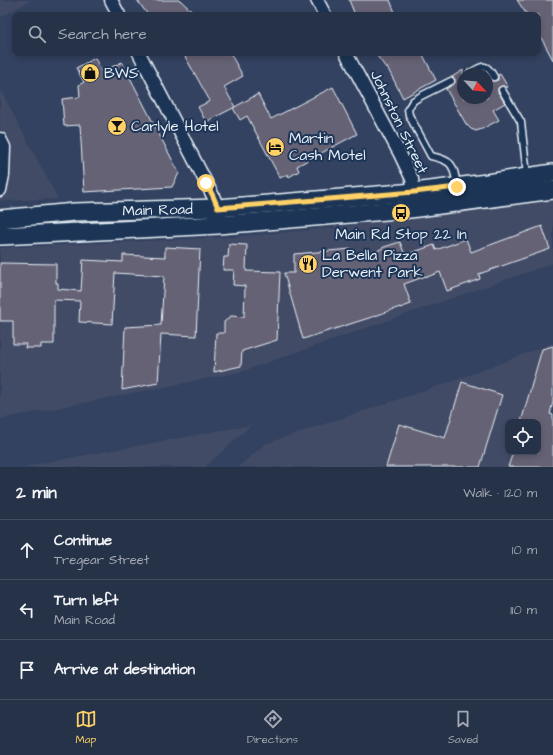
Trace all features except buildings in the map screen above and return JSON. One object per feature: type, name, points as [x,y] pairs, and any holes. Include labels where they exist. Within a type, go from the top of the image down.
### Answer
[{"type":"main road","name":"Main Road","points":[[0,236],[218,224],[415,200],[457,187],[553,173]]},
{"type":"main road","name":"Main Road","points":[[0,219],[75,212],[415,200],[553,190]]},
{"type":"street","points":[[110,0],[117,12]]},
{"type":"street","points":[[317,0],[323,12]]},
{"type":"street","points":[[140,56],[213,196],[218,208],[218,224]]},
{"type":"street","name":"Johnston Street","points":[[348,56],[412,179],[415,200]]},
{"type":"street","points":[[0,139],[4,147],[4,154],[3,175],[0,190]]},
{"type":"street","points":[[0,211],[0,236]]},
{"type":"lane","points":[[451,82],[413,101],[408,109],[409,115],[430,156],[447,161],[453,167],[457,187]]},
{"type":"lane","points":[[502,90],[521,122],[527,177]]},
{"type":"shaded area","points":[[0,0],[32,0],[0,17]]},
{"type":"shaded area","points":[[0,89],[58,199],[0,201]]},
{"type":"shaded area","points":[[553,198],[553,263],[240,372],[0,419],[0,248],[232,237],[332,228]]},
{"type":"shaded area","points":[[553,343],[553,467],[238,467],[265,444],[462,378]]},
{"type":"shaded area","points":[[251,425],[205,467],[21,467]]},
{"type":"place","name":"BWS","points":[[90,73]]},
{"type":"place","name":"Carlyle Hotel","points":[[117,126]]},
{"type":"place","name":"Martin Cash Motel","points":[[275,147]]},
{"type":"place","name":"Main Rd Stop 22 In","points":[[401,213]]},
{"type":"place","name":"La Bella Pizza Derwent Park","points":[[308,264]]},
{"type":"route","points":[[206,183],[218,208],[414,192],[457,187]]}]
